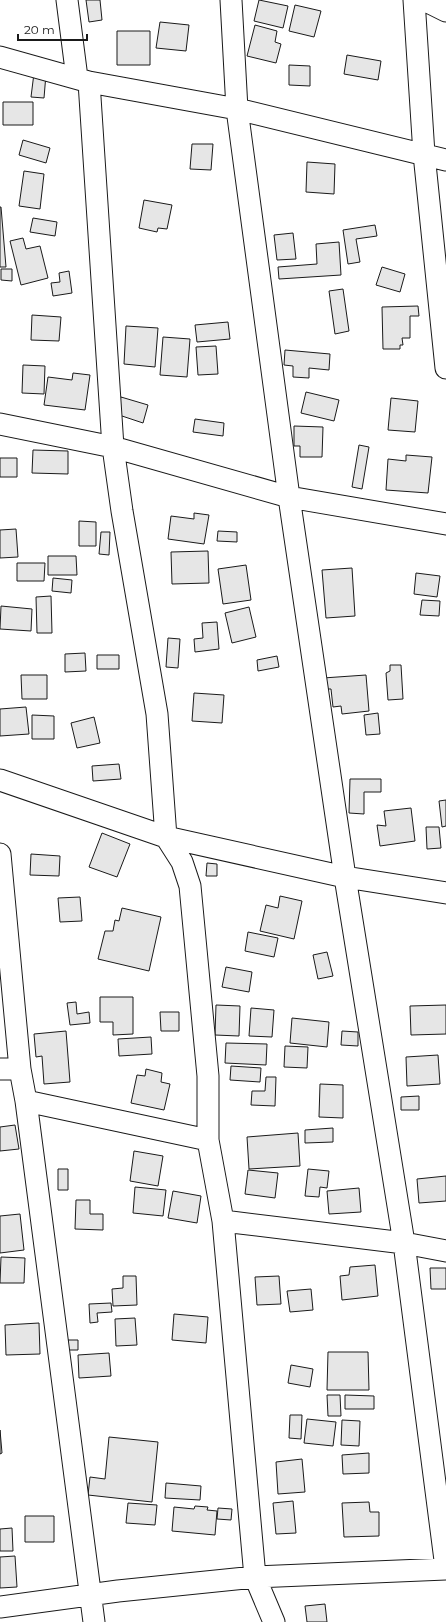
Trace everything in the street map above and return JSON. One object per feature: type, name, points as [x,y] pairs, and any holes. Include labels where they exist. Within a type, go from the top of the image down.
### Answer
[{"type":"street","points":[[67,0],[83,80],[113,447],[122,511],[157,714],[166,837],[182,862],[190,886],[208,1076],[208,1140],[223,1220],[255,1577],[274,1622]]},
{"type":"street","points":[[0,1606],[255,1577],[446,1568],[404,1243],[345,877],[289,497],[237,109],[230,0]]},
{"type":"street","points":[[414,0],[424,154],[446,368]]},
{"type":"street","points":[[424,0],[446,12]]},
{"type":"street","points":[[0,57],[83,80],[237,109],[446,160]]},
{"type":"street","points":[[0,424],[113,447],[289,497],[446,524]]},
{"type":"street","points":[[0,780],[166,837],[345,877],[446,893]]},
{"type":"street","points":[[0,854],[10,1069],[26,1101],[94,1622]]},
{"type":"street","points":[[26,1101],[208,1140]]},
{"type":"street","points":[[223,1220],[404,1243],[446,1251]]},
{"type":"building","points":[[86,0],[100,0],[102,20],[89,22]]},
{"type":"building","points":[[259,0],[288,6],[283,28],[254,21]]},
{"type":"building","points":[[295,5],[321,11],[314,37],[289,31]]},
{"type":"building","points":[[160,22],[189,25],[186,51],[156,48]]},
{"type":"building","points":[[255,25],[277,31],[275,42],[281,44],[276,63],[247,56]]},
{"type":"building","points":[[117,31],[150,31],[150,65],[117,65]]},
{"type":"building","points":[[347,55],[381,61],[378,80],[344,74]]},
{"type":"building","points":[[289,65],[310,66],[310,86],[289,85]]},
{"type":"building","points":[[34,73],[46,74],[44,98],[31,97]]},
{"type":"building","points":[[3,102],[33,102],[33,125],[3,125]]},
{"type":"building","points":[[23,140],[50,148],[46,163],[19,155]]},
{"type":"building","points":[[192,144],[213,144],[211,170],[190,169]]},
{"type":"building","points":[[307,162],[335,164],[334,194],[306,192]]},
{"type":"building","points":[[24,171],[44,174],[40,209],[19,206]]},
{"type":"building","points":[[144,200],[172,205],[167,229],[158,228],[157,232],[139,228]]},
{"type":"building","points":[[1,207],[6,267],[0,267]]},
{"type":"building","points":[[33,218],[57,222],[55,236],[30,232]]},
{"type":"building","points":[[375,225],[377,236],[356,239],[360,262],[348,264],[343,230]]},
{"type":"building","points":[[293,233],[296,259],[277,260],[274,235]]},
{"type":"building","points":[[23,238],[26,249],[40,246],[48,278],[21,285],[10,241]]},
{"type":"building","points":[[339,242],[341,275],[279,279],[278,267],[317,264],[316,244]]},
{"type":"building","points":[[382,267],[405,274],[400,292],[376,285]]},
{"type":"building","points":[[1,269],[12,269],[12,281],[1,280]]},
{"type":"building","points":[[69,271],[72,293],[53,296],[51,283],[60,282],[59,273]]},
{"type":"building","points":[[343,289],[349,331],[335,334],[329,291]]},
{"type":"building","points":[[418,306],[419,316],[410,316],[410,338],[402,338],[403,345],[400,345],[400,349],[383,349],[382,307]]},
{"type":"building","points":[[32,315],[61,317],[59,341],[31,340]]},
{"type":"building","points":[[228,322],[230,339],[197,342],[195,325]]},
{"type":"building","points":[[126,326],[158,328],[155,367],[124,364]]},
{"type":"building","points":[[163,337],[190,339],[187,377],[160,375]]},
{"type":"building","points":[[216,346],[218,374],[198,375],[196,347]]},
{"type":"building","points":[[285,350],[330,354],[329,370],[309,368],[309,378],[293,377],[293,366],[284,365]]},
{"type":"building","points":[[23,365],[45,366],[44,394],[22,393]]},
{"type":"building","points":[[73,373],[90,375],[85,410],[44,405],[48,377],[72,380]]},
{"type":"building","points":[[306,392],[339,400],[334,421],[301,413]]},
{"type":"building","points":[[121,397],[148,405],[143,423],[116,414]]},
{"type":"building","points":[[391,398],[418,401],[415,432],[388,430]]},
{"type":"building","points":[[195,419],[224,423],[223,436],[193,432]]},
{"type":"building","points":[[294,426],[323,427],[322,457],[300,457],[300,446],[294,446]]},
{"type":"building","points":[[359,445],[369,447],[362,489],[352,487]]},
{"type":"building","points":[[33,450],[68,451],[68,474],[32,473]]},
{"type":"building","points":[[406,455],[432,457],[428,493],[386,490],[388,459],[406,461]]},
{"type":"building","points":[[0,458],[17,458],[17,477],[0,477]]},
{"type":"building","points":[[194,513],[209,515],[204,544],[168,539],[171,516],[194,519]]},
{"type":"building","points":[[79,521],[96,522],[96,546],[79,546]]},
{"type":"building","points":[[16,529],[18,557],[0,558],[0,530]]},
{"type":"building","points":[[218,531],[237,532],[237,542],[217,541]]},
{"type":"building","points":[[101,532],[110,532],[109,555],[99,554]]},
{"type":"building","points":[[208,551],[209,583],[172,584],[171,552]]},
{"type":"building","points":[[48,556],[76,556],[77,575],[48,575]]},
{"type":"building","points":[[17,563],[45,563],[44,581],[17,581]]},
{"type":"building","points":[[246,565],[251,600],[223,604],[218,569]]},
{"type":"building","points":[[352,568],[355,616],[326,618],[322,570]]},
{"type":"building","points":[[416,573],[440,576],[437,597],[414,594]]},
{"type":"building","points":[[53,578],[72,580],[71,593],[52,591]]},
{"type":"building","points":[[51,596],[52,633],[37,633],[36,597]]},
{"type":"building","points":[[422,600],[440,601],[439,616],[420,615]]},
{"type":"building","points":[[1,606],[32,609],[31,631],[0,629]]},
{"type":"building","points":[[249,607],[256,637],[232,643],[225,613]]},
{"type":"building","points":[[217,622],[219,649],[195,652],[194,639],[203,638],[202,623]]},
{"type":"building","points":[[168,638],[180,639],[178,668],[166,667]]},
{"type":"building","points":[[85,653],[86,671],[65,672],[65,654]]},
{"type":"building","points":[[97,655],[119,655],[119,669],[97,669]]},
{"type":"building","points":[[277,656],[279,667],[258,671],[257,660]]},
{"type":"building","points":[[390,665],[401,665],[403,699],[388,700],[386,673],[390,671]]},
{"type":"building","points":[[21,675],[47,675],[47,699],[22,699]]},
{"type":"building","points":[[366,675],[369,711],[342,714],[341,706],[333,707],[331,689],[324,689],[323,678]]},
{"type":"building","points":[[194,693],[224,695],[222,723],[192,721]]},
{"type":"building","points":[[26,707],[29,734],[0,736],[0,709]]},
{"type":"building","points":[[378,713],[380,734],[366,735],[364,715]]},
{"type":"building","points":[[32,715],[54,716],[54,739],[32,739]]},
{"type":"building","points":[[94,717],[100,743],[77,748],[71,723]]},
{"type":"building","points":[[119,764],[121,779],[93,781],[92,766]]},
{"type":"building","points":[[350,779],[381,779],[381,792],[364,792],[364,814],[349,813]]},
{"type":"building","points":[[446,800],[446,826],[442,827],[439,801]]},
{"type":"building","points":[[411,808],[415,841],[380,846],[377,825],[386,826],[384,811]]},
{"type":"building","points":[[426,827],[439,827],[441,848],[427,849]]},
{"type":"building","points":[[102,833],[130,844],[117,877],[89,867]]},
{"type":"building","points":[[31,854],[60,856],[59,876],[30,875]]},
{"type":"building","points":[[207,863],[217,864],[217,876],[206,876]]},
{"type":"building","points":[[280,896],[302,901],[294,939],[260,931],[266,905],[278,908]]},
{"type":"building","points":[[80,897],[82,921],[60,922],[58,898]]},
{"type":"building","points":[[122,908],[161,917],[149,971],[98,959],[105,931],[113,931],[115,920],[119,921]]},
{"type":"building","points":[[248,932],[278,938],[274,957],[245,951]]},
{"type":"building","points":[[327,952],[333,976],[318,979],[313,955]]},
{"type":"building","points":[[226,967],[252,972],[249,992],[222,987]]},
{"type":"building","points":[[100,997],[133,997],[133,1034],[113,1035],[113,1022],[100,1022]]},
{"type":"building","points":[[76,1002],[77,1014],[89,1012],[90,1023],[70,1025],[67,1003]]},
{"type":"building","points":[[216,1005],[240,1006],[239,1036],[215,1035]]},
{"type":"building","points":[[446,1005],[446,1034],[411,1035],[410,1006]]},
{"type":"building","points":[[251,1008],[274,1010],[272,1037],[249,1036]]},
{"type":"building","points":[[160,1012],[179,1012],[179,1031],[161,1031]]},
{"type":"building","points":[[292,1018],[329,1022],[327,1047],[290,1043]]},
{"type":"building","points":[[66,1031],[70,1082],[44,1084],[42,1056],[36,1057],[34,1034]]},
{"type":"building","points":[[342,1031],[358,1032],[358,1046],[341,1045]]},
{"type":"building","points":[[151,1037],[152,1054],[119,1056],[118,1039]]},
{"type":"building","points":[[226,1043],[267,1044],[266,1065],[225,1063]]},
{"type":"building","points":[[285,1046],[308,1047],[307,1068],[284,1067]]},
{"type":"building","points":[[438,1055],[440,1084],[407,1086],[406,1057]]},
{"type":"building","points":[[231,1066],[261,1068],[260,1082],[230,1080]]},
{"type":"building","points":[[146,1069],[162,1073],[161,1082],[170,1084],[164,1110],[131,1103],[137,1075],[145,1076]]},
{"type":"building","points":[[266,1077],[276,1077],[275,1106],[251,1105],[252,1091],[265,1091]]},
{"type":"building","points":[[320,1084],[343,1085],[343,1118],[319,1117]]},
{"type":"building","points":[[419,1096],[419,1110],[401,1110],[401,1097]]},
{"type":"building","points":[[15,1125],[19,1149],[0,1151],[0,1127]]},
{"type":"building","points":[[333,1128],[333,1142],[305,1143],[305,1130]]},
{"type":"building","points":[[298,1133],[300,1166],[249,1169],[247,1137]]},
{"type":"building","points":[[134,1151],[163,1156],[158,1186],[130,1181]]},
{"type":"building","points":[[58,1169],[68,1169],[68,1190],[58,1190]]},
{"type":"building","points":[[308,1169],[329,1171],[327,1188],[320,1187],[319,1197],[305,1196]]},
{"type":"building","points":[[248,1170],[278,1173],[275,1198],[245,1194]]},
{"type":"building","points":[[446,1176],[446,1201],[419,1203],[417,1179]]},
{"type":"building","points":[[135,1187],[166,1190],[163,1216],[133,1213]]},
{"type":"building","points":[[359,1188],[361,1212],[329,1214],[327,1191]]},
{"type":"building","points":[[173,1191],[201,1196],[197,1223],[168,1218]]},
{"type":"building","points":[[76,1200],[90,1200],[90,1214],[103,1214],[103,1230],[75,1229]]},
{"type":"building","points":[[20,1214],[24,1250],[0,1253],[0,1216]]},
{"type":"building","points":[[1,1257],[25,1258],[24,1283],[0,1283]]},
{"type":"building","points":[[375,1265],[378,1296],[342,1300],[340,1276],[349,1275],[350,1267]]},
{"type":"building","points":[[430,1268],[446,1268],[446,1289],[431,1289]]},
{"type":"building","points":[[123,1276],[136,1276],[137,1305],[113,1306],[112,1289],[123,1288]]},
{"type":"building","points":[[279,1276],[281,1304],[257,1305],[255,1277]]},
{"type":"building","points":[[311,1289],[313,1310],[290,1312],[287,1291]]},
{"type":"building","points":[[111,1303],[112,1312],[97,1313],[98,1322],[90,1323],[89,1304]]},
{"type":"building","points":[[174,1314],[208,1317],[206,1343],[172,1340]]},
{"type":"building","points":[[135,1318],[137,1345],[116,1346],[115,1319]]},
{"type":"building","points":[[39,1323],[40,1354],[6,1355],[5,1325]]},
{"type":"building","points":[[68,1340],[78,1340],[78,1350],[68,1350]]},
{"type":"building","points":[[328,1352],[368,1352],[369,1390],[327,1390]]},
{"type":"building","points":[[109,1353],[111,1376],[79,1378],[78,1355]]},
{"type":"building","points":[[291,1365],[313,1369],[310,1387],[288,1383]]},
{"type":"building","points":[[327,1395],[340,1395],[341,1416],[328,1416]]},
{"type":"building","points":[[345,1395],[374,1396],[374,1409],[345,1409]]},
{"type":"building","points":[[290,1415],[302,1415],[301,1439],[289,1438]]},
{"type":"building","points":[[307,1419],[336,1422],[333,1446],[304,1443]]},
{"type":"building","points":[[342,1420],[360,1421],[359,1446],[341,1445]]},
{"type":"building","points":[[0,1430],[2,1453],[0,1454]]},
{"type":"building","points":[[109,1437],[158,1442],[152,1502],[88,1495],[90,1477],[105,1479]]},
{"type":"building","points":[[369,1453],[369,1473],[343,1474],[342,1455]]},
{"type":"building","points":[[302,1459],[305,1492],[278,1494],[276,1462]]},
{"type":"building","points":[[166,1483],[201,1486],[200,1500],[165,1498]]},
{"type":"building","points":[[293,1501],[296,1533],[276,1534],[273,1503]]},
{"type":"building","points":[[369,1502],[370,1512],[379,1512],[379,1536],[344,1537],[342,1503]]},
{"type":"building","points":[[128,1503],[157,1505],[155,1525],[126,1523]]},
{"type":"building","points":[[195,1506],[208,1507],[207,1510],[217,1511],[215,1535],[172,1531],[174,1507],[194,1509]]},
{"type":"building","points":[[218,1508],[232,1509],[231,1520],[217,1519]]},
{"type":"building","points":[[25,1516],[54,1516],[54,1542],[25,1542]]},
{"type":"building","points":[[12,1528],[13,1551],[0,1551],[0,1529]]},
{"type":"building","points":[[15,1556],[17,1587],[0,1588],[0,1557]]},
{"type":"building","points":[[325,1604],[327,1622],[307,1622],[305,1606]]}]
